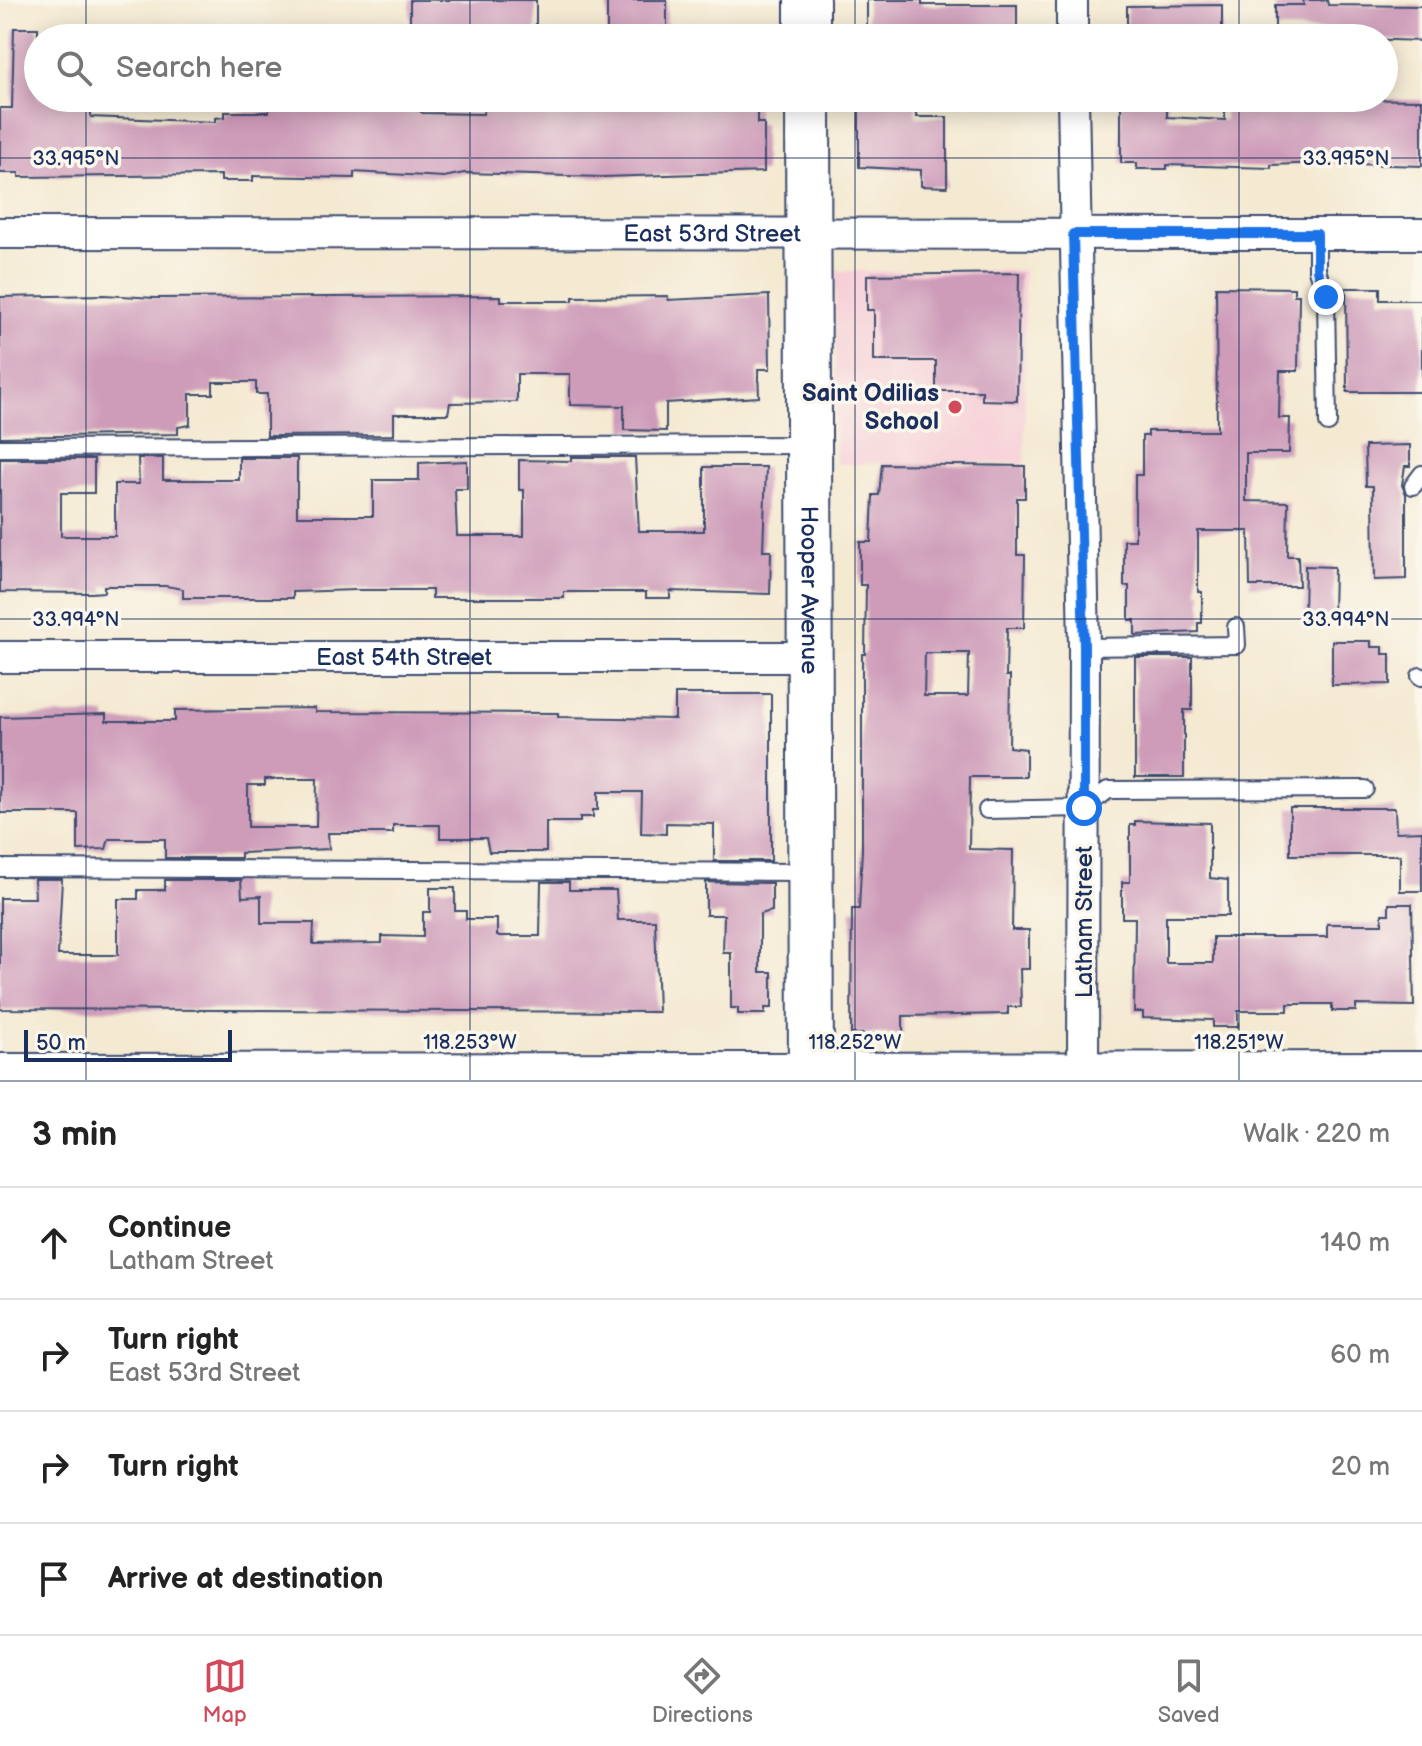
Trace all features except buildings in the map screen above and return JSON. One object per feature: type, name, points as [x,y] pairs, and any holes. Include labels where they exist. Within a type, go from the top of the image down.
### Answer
[{"type":"street","points":[[807,0],[807,24]]},
{"type":"street","points":[[1072,0],[1072,24]]},
{"type":"street","name":"Hooper Avenue","points":[[808,112],[811,1080]]},
{"type":"street","name":"Latham Street","points":[[1073,112],[1073,234],[1084,647],[1083,1074]]},
{"type":"street","name":"East 53rd Street","points":[[0,233],[1422,234]]},
{"type":"street","name":"East 54th Street","points":[[0,657],[808,657]]},
{"type":"street","points":[[0,1076],[811,1080],[1083,1074],[1422,1074]]},
{"type":"lane","points":[[1317,234],[1317,270],[1326,297],[1328,423]]},
{"type":"lane","points":[[0,448],[809,445]]},
{"type":"lane","points":[[1084,647],[1237,645],[1236,627]]},
{"type":"lane","points":[[987,810],[1084,808],[1108,790],[1365,789]]},
{"type":"lane","points":[[0,868],[809,872]]},
{"type":"shaded area","points":[[1024,270],[1025,463],[836,464],[835,271]]},
{"type":"place","name":"Saint Odilias School","points":[[955,407]]},
{"type":"route","points":[[1084,808],[1084,647],[1073,234],[1317,234],[1317,270],[1326,297]]}]
